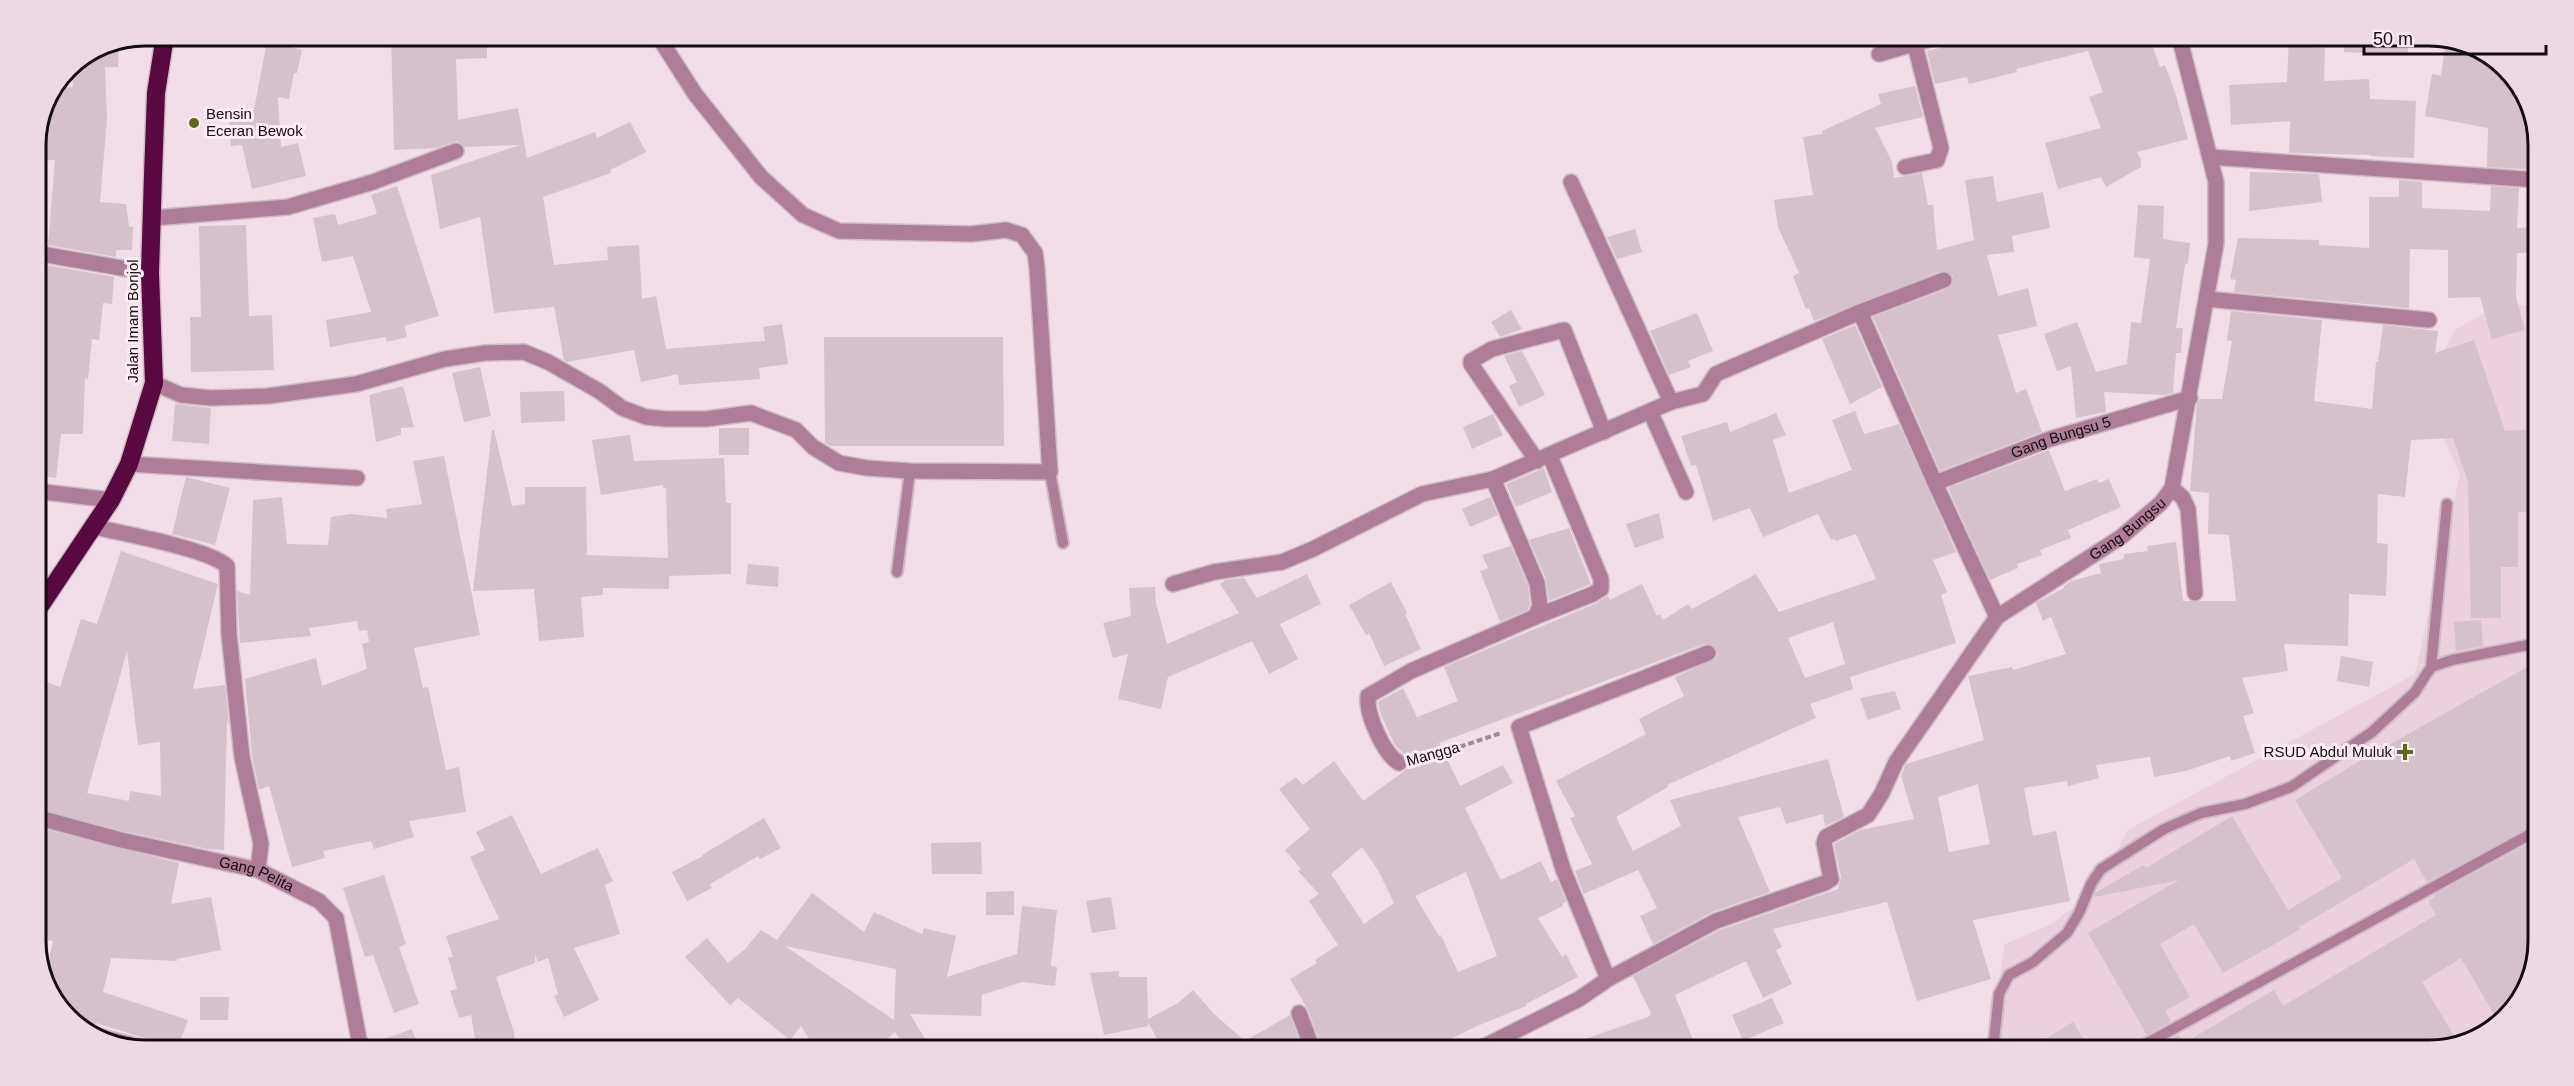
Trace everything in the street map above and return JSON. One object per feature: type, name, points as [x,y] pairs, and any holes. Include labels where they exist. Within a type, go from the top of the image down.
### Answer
[{"type":"highway","name":"Jalan Imam Bonjol","points":[[47,596],[111,500],[129,464],[154,383],[150,273],[156,93],[163,46]]},
{"type":"street","points":[[154,383],[181,395],[211,398],[268,396],[356,384],[445,359],[485,353],[524,352],[548,362],[599,391],[622,408],[646,417],[706,418],[751,412],[796,430],[813,447],[839,463],[867,468],[910,471],[1050,472],[1037,268],[1035,253],[1022,235],[1006,230],[971,234],[839,231],[803,215],[761,177],[695,94],[664,46]]},
{"type":"street","points":[[1879,54],[1911,46]]},
{"type":"street","points":[[1905,168],[1937,160],[1941,148],[1915,46]]},
{"type":"street","name":"Gang Bungsu","points":[[1608,979],[1716,921],[1825,884],[1832,879],[1824,843],[1826,837],[1868,815],[1882,794],[1896,762],[1997,617],[2121,537],[2161,503],[2172,488],[2216,244],[2217,182],[2181,46]]},
{"type":"street","points":[[153,218],[288,207],[373,182],[456,151]]},
{"type":"street","points":[[2210,157],[2527,179]]},
{"type":"street","points":[[1571,182],[1671,402]]},
{"type":"street","points":[[47,255],[150,273]]},
{"type":"street","points":[[1173,584],[1214,572],[1282,562],[1313,549],[1422,494],[1493,479],[1671,402],[1703,394],[1716,374],[1860,312],[1944,280]]},
{"type":"street","points":[[2207,299],[2429,320]]},
{"type":"street","points":[[1860,312],[1997,617]]},
{"type":"street","points":[[1535,617],[1593,594],[1601,589],[1601,579],[1543,459],[1471,361],[1491,349],[1564,330],[1604,432]]},
{"type":"street","name":"Gang Bungsu 5","points":[[1935,483],[2050,439],[2190,398]]},
{"type":"street","points":[[1650,411],[1686,492]]},
{"type":"street","points":[[129,464],[357,478]]},
{"type":"street","points":[[1493,479],[1537,583],[1540,606],[1535,617]]},
{"type":"street","points":[[2172,488],[2183,498],[2188,509],[2195,593]]},
{"type":"street","points":[[47,492],[111,500]]},
{"type":"street","points":[[94,527],[191,551],[221,561],[226,566],[229,634],[242,757],[261,844],[258,870]]},
{"type":"street","name":"Mangga","points":[[1399,763],[1392,759],[1374,725],[1367,706],[1368,696],[1411,671],[1535,617]]},
{"type":"street","points":[[1497,1040],[1579,999],[1608,979],[1563,869],[1519,727],[1708,654]]},
{"type":"street","name":"Gang Pelita","points":[[47,820],[122,840],[258,870],[319,901],[336,918],[359,1040]]},
{"type":"street","points":[[1299,1013],[1308,1040]]},
{"type":"lane","points":[[897,572],[910,471]]},
{"type":"lane","points":[[1050,472],[1063,543]]},
{"type":"lane","points":[[1994,1040],[1999,994],[2009,975],[2032,962],[2067,933],[2091,885],[2102,869],[2173,825],[2201,813],[2245,804],[2291,787],[2372,732],[2415,692],[2431,667],[2447,504]]},
{"type":"lane","points":[[2431,667],[2452,660],[2528,645]]},
{"type":"lane","points":[[2153,1040],[2528,836]]},
{"type":"path","name":"Mangga","points":[[1399,763],[1412,762],[1519,727]]},
{"type":"shaded area","name":"RSUD Abdul Muluk","points":[[2501,303],[2527,306],[2528,940],[2526,960],[2511,995],[2494,1015],[2483,1023],[2460,1034],[2441,1039],[1990,1040],[2005,944],[2051,924],[2095,892],[2128,830],[2415,674],[2460,474],[2444,439],[2436,367],[2455,330]]},
{"type":"building","points":[[266,46],[286,46],[302,50],[297,73],[294,73],[289,99],[278,97],[281,147],[298,143],[306,176],[252,189],[242,145],[231,146],[229,112],[254,110]]},
{"type":"building","points":[[391,46],[487,46],[487,58],[456,59],[458,120],[518,108],[527,158],[595,132],[597,138],[630,122],[646,152],[610,170],[611,173],[543,197],[554,265],[608,260],[607,247],[639,245],[642,299],[656,296],[666,349],[765,341],[763,327],[782,324],[788,364],[759,368],[760,379],[679,385],[678,374],[641,382],[634,350],[567,362],[564,360],[554,307],[494,313],[480,217],[440,229],[431,175],[520,145],[465,147],[457,141],[436,148],[394,150]]},
{"type":"building","points":[[1948,46],[2153,46],[2160,67],[2165,65],[2188,139],[2137,152],[2141,159],[2141,167],[2106,187],[2101,177],[2058,189],[2045,143],[2101,128],[2089,97],[2103,92],[2088,51],[2016,69],[2017,72],[1969,84],[1967,77],[1935,84],[1927,51]]},
{"type":"building","points":[[2289,46],[2325,48],[2324,81],[2369,79],[2370,99],[2416,101],[2414,158],[2289,153],[2290,121],[2231,125],[2229,85],[2287,82]]},
{"type":"building","points":[[2344,46],[2408,46],[2408,55],[2344,52]]},
{"type":"building","points":[[2445,48],[2478,60],[2503,80],[2517,102],[2526,126],[2527,169],[2487,167],[2488,128],[2425,116],[2432,74],[2441,76]]},
{"type":"building","points":[[119,50],[118,67],[105,67],[107,119],[100,202],[126,204],[129,227],[133,227],[132,250],[116,250],[116,257],[48,245],[55,160],[47,160],[50,120],[63,91],[66,87],[73,87],[73,80],[91,63]]},
{"type":"building","points":[[1915,86],[1923,117],[1875,128],[1892,162],[1894,178],[1922,173],[1928,205],[1933,205],[1937,250],[1974,240],[1965,180],[1993,176],[1997,202],[2043,192],[2050,228],[2012,236],[2014,252],[1987,255],[1998,296],[2028,288],[2037,326],[1998,335],[2016,393],[2026,389],[2042,432],[1940,471],[1873,317],[1947,289],[1953,282],[1953,276],[1946,271],[1941,271],[1814,321],[1809,308],[1806,309],[1793,276],[1799,273],[1778,227],[1774,200],[1813,195],[1803,137],[1823,134],[1822,131],[1881,104],[1878,94]]},
{"type":"building","points":[[2250,172],[2319,174],[2322,202],[2249,211]]},
{"type":"building","points":[[2399,180],[2422,182],[2422,208],[2490,211],[2491,186],[2519,188],[2517,228],[2527,227],[2527,252],[2517,253],[2516,297],[2525,330],[2492,339],[2480,297],[2448,298],[2448,250],[2410,249],[2409,308],[2234,292],[2236,280],[2230,279],[2238,238],[2319,240],[2319,245],[2369,248],[2369,197],[2399,197]]},
{"type":"building","points":[[397,186],[439,316],[404,326],[407,337],[387,342],[385,337],[330,347],[326,320],[371,312],[353,256],[322,262],[313,218],[335,214],[338,225],[377,214],[371,195]]},
{"type":"building","points":[[2138,205],[2164,206],[2163,239],[2190,243],[2176,328],[2183,328],[2181,353],[2176,353],[2173,393],[2164,395],[2104,392],[2106,412],[2076,418],[2071,366],[2057,371],[2044,334],[2077,322],[2096,372],[2127,364],[2131,322],[2141,323],[2150,259],[2134,257]]},
{"type":"building","points":[[246,225],[249,316],[272,315],[274,370],[191,372],[190,317],[201,317],[199,226]]},
{"type":"building","points":[[1635,229],[1642,252],[1617,259],[1607,237]]},
{"type":"building","points":[[47,265],[114,277],[112,304],[103,303],[99,340],[92,339],[88,379],[85,378],[83,434],[61,434],[56,478],[47,477]]},
{"type":"building","points":[[1511,310],[1522,329],[1500,337],[1491,322]]},
{"type":"building","points":[[2231,311],[2322,320],[2314,401],[2372,409],[2376,362],[2378,362],[2383,325],[2438,331],[2435,353],[2474,340],[2505,431],[2527,430],[2527,512],[2518,512],[2518,567],[2501,567],[2501,618],[2471,618],[2468,482],[2453,438],[2411,440],[2405,497],[2378,494],[2377,543],[2388,544],[2386,596],[2349,594],[2348,646],[2284,644],[2288,671],[2242,678],[2254,713],[2243,716],[2255,753],[2231,761],[2230,756],[2186,771],[2154,777],[2150,757],[2096,765],[2099,778],[2068,786],[2067,781],[2024,788],[2033,836],[2056,831],[2070,901],[1973,920],[1991,979],[1917,1001],[1887,902],[1773,929],[1782,947],[1776,950],[1792,984],[1763,998],[1746,961],[1675,995],[1693,1040],[1582,1040],[1648,1017],[1651,1013],[1633,976],[1720,930],[1838,889],[1841,877],[1834,844],[1860,830],[1914,819],[1901,776],[1906,764],[1984,740],[1968,676],[2012,667],[2013,670],[2066,654],[2051,617],[2043,621],[2036,603],[2064,588],[2071,581],[2101,573],[2099,564],[2124,559],[2124,554],[2148,551],[2147,546],[2176,542],[2183,601],[2236,601],[2229,535],[2208,534],[2209,493],[2190,491],[2197,404],[2200,399],[2222,399],[2232,341],[2227,340]],"holes":[[[1978,784],[1990,844],[1949,852],[1938,797]]]},
{"type":"building","points":[[1697,313],[1713,351],[1688,361],[1691,367],[1669,375],[1650,331]]},
{"type":"building","points":[[1855,325],[1882,387],[1850,404],[1822,339]]},
{"type":"building","points":[[824,337],[1003,337],[1004,446],[830,446],[825,443]]},
{"type":"building","points":[[1522,351],[1545,395],[1519,407],[1509,386],[1517,382],[1504,356]]},
{"type":"building","points":[[480,367],[491,416],[464,422],[452,373]]},
{"type":"building","points":[[403,386],[414,427],[401,428],[401,435],[376,442],[369,395]]},
{"type":"building","points":[[564,391],[565,421],[521,423],[520,392]]},
{"type":"building","points":[[175,404],[211,408],[209,444],[172,441]]},
{"type":"building","points":[[1855,411],[1864,434],[1899,424],[1956,552],[1933,560],[1947,592],[1941,595],[1956,643],[1850,677],[1853,689],[1810,704],[1816,718],[1667,785],[1668,787],[1616,817],[1633,851],[1681,826],[1670,800],[1828,759],[1844,817],[1825,826],[1823,814],[1786,824],[1780,807],[1738,817],[1770,892],[1712,912],[1653,944],[1640,916],[1657,908],[1638,870],[1584,894],[1575,871],[1592,864],[1570,818],[1575,816],[1556,781],[1646,734],[1639,719],[1684,696],[1675,677],[1715,659],[1718,654],[1714,646],[1704,644],[1439,743],[1460,786],[1503,765],[1513,783],[1465,808],[1501,880],[1541,861],[1551,882],[1557,879],[1566,902],[1562,904],[1563,906],[1538,918],[1562,957],[1566,954],[1578,977],[1526,1006],[1448,1040],[1319,1040],[1308,1010],[1290,979],[1317,963],[1315,960],[1338,945],[1309,901],[1319,894],[1298,871],[1301,869],[1285,850],[1310,829],[1279,789],[1296,777],[1303,785],[1334,761],[1363,801],[1407,769],[1409,764],[1406,756],[1395,745],[1381,715],[1378,702],[1403,688],[1417,717],[1458,701],[1444,667],[1597,603],[1608,596],[1610,600],[1642,584],[1657,616],[1660,614],[1663,620],[1688,604],[1692,609],[1756,574],[1779,612],[1876,579],[1856,534],[1836,541],[1831,540],[1818,514],[1763,537],[1750,508],[1713,521],[1696,465],[1691,466],[1681,436],[1727,422],[1730,432],[1776,413],[1786,435],[1773,440],[1789,493],[1852,470],[1832,420]],"holes":[[[1833,622],[1845,664],[1805,678],[1788,638]],[[1362,847],[1378,870],[1394,903],[1364,924],[1331,874]],[[1466,872],[1497,956],[1458,972],[1441,935],[1439,936],[1415,896]]]},
{"type":"building","points":[[1493,414],[1503,435],[1472,449],[1463,427]]},
{"type":"building","points":[[719,428],[749,428],[749,455],[719,455]]},
{"type":"building","points":[[492,430],[494,430],[512,506],[525,504],[525,487],[586,487],[587,555],[668,558],[666,488],[663,488],[663,485],[601,495],[592,440],[630,435],[634,461],[724,458],[726,503],[731,503],[731,574],[669,576],[669,589],[603,588],[603,595],[581,597],[584,637],[539,641],[534,589],[473,591]]},
{"type":"building","points":[[2049,450],[2065,491],[2097,479],[2099,483],[2109,479],[2121,507],[2068,530],[2071,538],[2040,550],[2042,555],[2017,564],[2018,568],[1990,580],[1948,488]]},
{"type":"building","points":[[444,456],[480,635],[414,648],[423,688],[428,687],[446,770],[459,767],[466,812],[409,821],[414,837],[374,849],[371,841],[323,851],[325,858],[292,867],[269,786],[259,790],[252,755],[245,679],[316,658],[322,686],[367,669],[362,644],[369,642],[367,630],[359,631],[357,621],[309,628],[311,636],[240,643],[237,591],[250,595],[253,500],[282,497],[287,544],[328,545],[331,517],[351,514],[387,518],[386,509],[422,504],[413,461]]},
{"type":"building","points":[[1544,468],[1552,492],[1516,507],[1506,484]]},
{"type":"building","points":[[186,477],[230,488],[215,545],[172,534]]},
{"type":"building","points":[[1490,497],[1498,515],[1470,527],[1462,509]]},
{"type":"building","points":[[1659,513],[1664,538],[1635,548],[1626,524]]},
{"type":"building","points":[[1569,528],[1591,584],[1549,601],[1546,579],[1529,540]]},
{"type":"building","points":[[1511,546],[1528,586],[1530,604],[1528,610],[1500,622],[1480,571],[1488,568],[1482,555]]},
{"type":"building","points":[[121,551],[218,584],[193,689],[225,685],[229,726],[227,720],[224,850],[208,849],[123,831],[47,811],[47,682],[60,687],[81,619],[97,624]],"holes":[[[127,651],[138,745],[160,742],[161,796],[130,791],[129,801],[87,793]]]},
{"type":"building","points":[[748,564],[779,567],[778,587],[746,584]]},
{"type":"building","points":[[1307,574],[1321,604],[1280,624],[1298,659],[1269,674],[1252,641],[1168,677],[1161,709],[1118,699],[1128,654],[1113,658],[1103,623],[1131,616],[1129,588],[1155,587],[1156,603],[1167,644],[1239,613],[1220,584],[1226,580],[1244,578],[1257,598]]},
{"type":"building","points":[[1391,582],[1407,613],[1405,614],[1421,649],[1384,666],[1369,633],[1366,635],[1349,605]]},
{"type":"building","points":[[2481,620],[2483,646],[2456,651],[2454,622]]},
{"type":"building","points":[[2341,656],[2373,662],[2369,687],[2337,681]]},
{"type":"building","points":[[2528,667],[2528,828],[2427,882],[2414,859],[2223,973],[2194,924],[2160,944],[2190,997],[2165,1011],[2171,1021],[2147,1035],[2088,933],[2179,880],[2095,897],[2095,893],[2144,865],[2146,868],[2232,816],[2288,910],[2342,878],[2295,800]]},
{"type":"building","points":[[1895,691],[1901,709],[1868,720],[1860,698]]},
{"type":"building","points":[[512,815],[541,874],[598,848],[613,881],[605,885],[620,934],[574,948],[599,1000],[564,1017],[554,996],[558,994],[548,958],[538,962],[535,955],[535,963],[496,977],[514,1032],[514,1040],[475,1040],[471,1015],[459,1018],[450,991],[457,989],[448,958],[453,957],[446,936],[499,919],[470,857],[485,850],[476,832]]},
{"type":"building","points":[[764,818],[781,848],[760,859],[758,856],[710,884],[712,888],[687,901],[672,872],[703,856]]},
{"type":"building","points":[[47,830],[179,863],[171,904],[211,897],[221,950],[177,959],[177,961],[111,958],[103,992],[188,1020],[181,1040],[151,1040],[96,1023],[94,1025],[76,1010],[63,995],[52,972],[49,962],[53,941],[47,940]]},
{"type":"building","points":[[981,842],[982,874],[932,874],[931,843]]},
{"type":"building","points":[[2528,844],[2526,960],[2511,995],[2494,1015],[2461,958],[2422,982],[2454,1036],[2428,1040],[2189,1040],[2274,990],[2283,1006],[2436,915],[2428,901],[2435,897],[2434,895]]},
{"type":"building","points":[[384,875],[406,944],[399,947],[419,1004],[394,1013],[373,955],[365,957],[343,888]]},
{"type":"building","points":[[1014,891],[1014,915],[986,915],[986,892]]},
{"type":"building","points":[[812,893],[864,932],[874,912],[922,934],[924,928],[956,936],[947,977],[1017,954],[1022,906],[1057,910],[1051,966],[1057,967],[1055,986],[1022,982],[982,995],[981,1016],[910,1014],[925,1039],[923,1040],[900,1040],[895,1032],[885,1040],[810,1040],[801,1026],[790,1040],[738,998],[730,1005],[685,957],[707,938],[728,963],[745,949],[761,930],[777,940]],"holes":[[[785,946],[896,969],[894,1020]]]},
{"type":"building","points":[[1111,897],[1116,929],[1092,933],[1086,901]]},
{"type":"building","points":[[1119,971],[1119,977],[1147,977],[1148,1019],[1178,1003],[1193,990],[1214,1014],[1244,1040],[1158,1040],[1148,1022],[1148,1026],[1104,1035],[1090,973]]},
{"type":"building","points":[[200,997],[229,997],[228,1020],[200,1020]]},
{"type":"building","points":[[1772,998],[1784,1023],[1743,1040],[1732,1015]]},
{"type":"building","points":[[1290,1015],[1299,1040],[1247,1040]]},
{"type":"building","points":[[2073,1022],[2084,1040],[2044,1040]]},
{"type":"building","points":[[412,1029],[416,1040],[381,1040]]},
{"type":"building","points":[[2179,1035],[2182,1040],[2169,1040]]},
{"type":"place","name":"Bensin Eceran Bewok","points":[[194,123]]},
{"type":"place","name":"RSUD Abdul Muluk","points":[[2405,752]]}]
